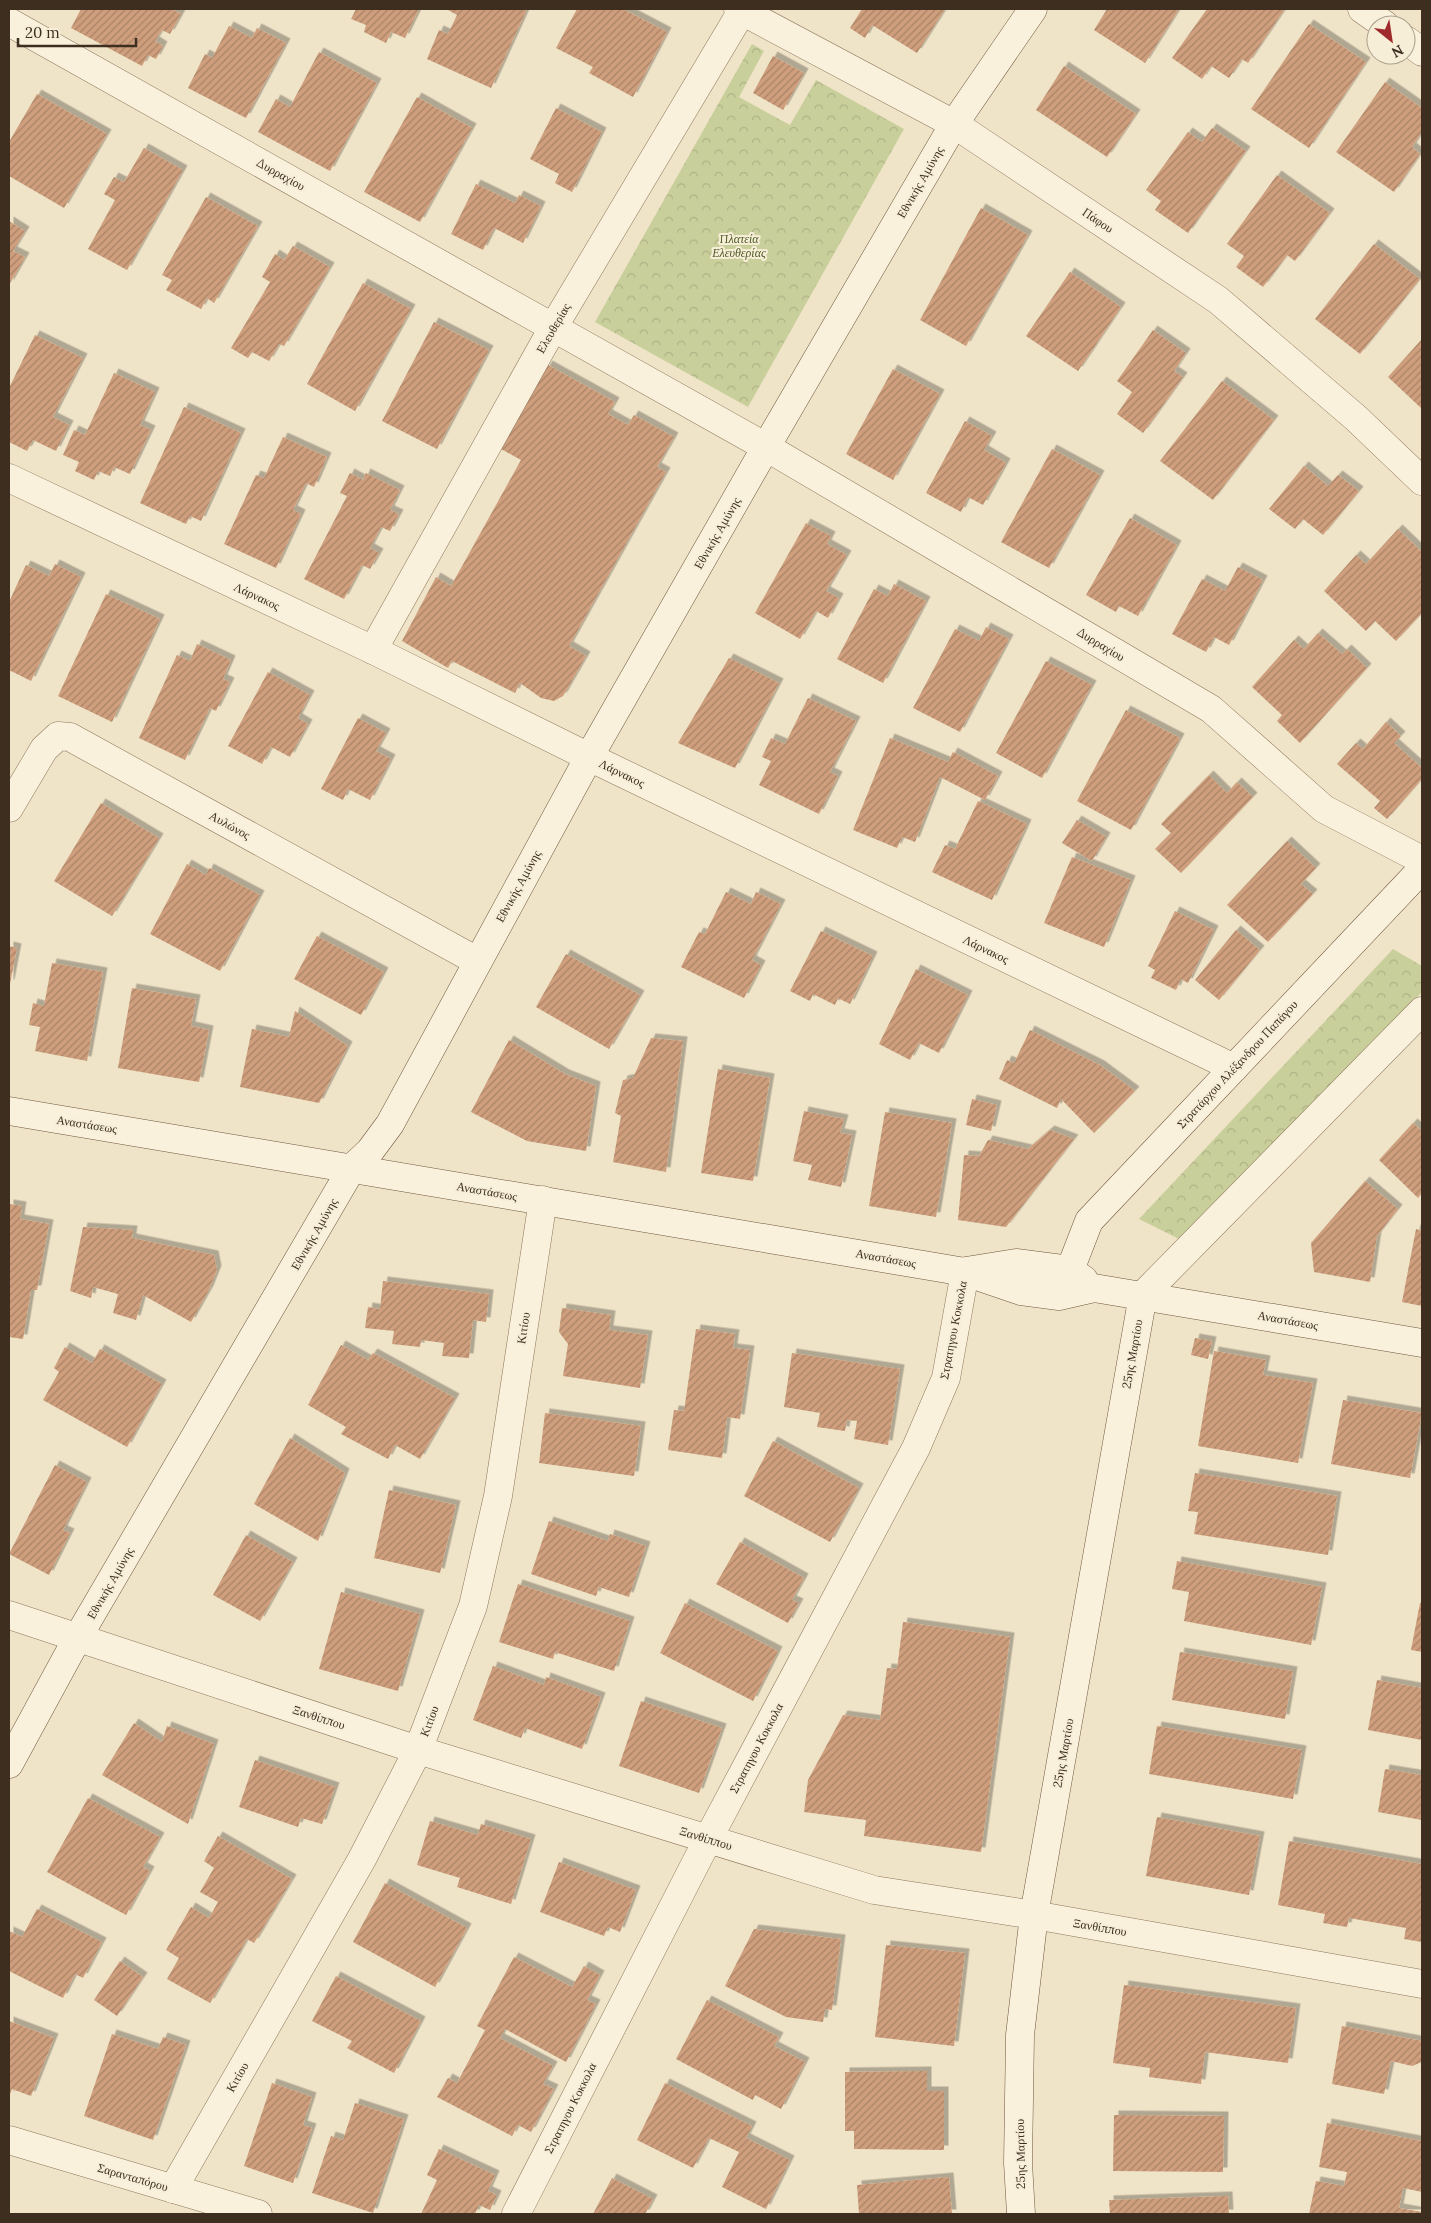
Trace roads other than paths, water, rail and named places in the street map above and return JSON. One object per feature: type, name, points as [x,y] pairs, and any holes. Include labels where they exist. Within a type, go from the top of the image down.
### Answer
[{"type":"street","name":"Εθνικής Αμύνης","points":[[9,1764],[78,1638],[352,1168],[370,1151],[390,1124],[589,757],[766,446],[954,124],[1033,9]]},
{"type":"street","name":"Πάφου","points":[[740,10],[954,124],[1218,300],[1356,418],[1422,482]]},
{"type":"street","name":"Ελευθερίας","points":[[373,650],[554,326],[740,10]]},
{"type":"street","name":"Δυρραχίου","points":[[9,22],[766,446],[1211,709],[1324,809],[1422,860]]},
{"type":"street","name":"Λάρνακος","points":[[9,478],[373,650],[589,757],[1234,1068]]},
{"type":"street","name":"Αυλώνος","points":[[9,808],[44,750],[58,736],[70,737],[477,961]]},
{"type":"street","name":"Στρατάρχου Αλέξανδρου Παπάγου","points":[[1070,1270],[1089,1221],[1422,869]]},
{"type":"street","points":[[1143,1295],[1422,1011]]},
{"type":"street","name":"Αναστάσεως","points":[[9,1111],[965,1272],[1021,1291],[1059,1296],[1094,1288],[1422,1343]]},
{"type":"street","name":"Κιτίου","points":[[173,2189],[362,1858],[418,1750],[474,1606],[498,1496],[543,1200]]},
{"type":"street","name":"Αναστάσεως","points":[[965,1272],[1016,1263],[1070,1270],[1094,1288]]},
{"type":"street","name":"Στρατηγου Κοκκολα","points":[[516,2214],[708,1839],[916,1448],[946,1378],[965,1272]]},
{"type":"street","name":"25ης Μαρτίου","points":[[1021,2214],[1018,2163],[1020,2035],[1034,1916],[1143,1295]]},
{"type":"street","name":"Ξανθίππου","points":[[9,1615],[418,1750],[874,1890],[1422,1984]]},
{"type":"street","name":"Σαρανταπόρου","points":[[9,2140],[258,2214]]},
{"type":"park label","name":"Πλατεία Ελευθερίας","points":[[739,245]]}]
